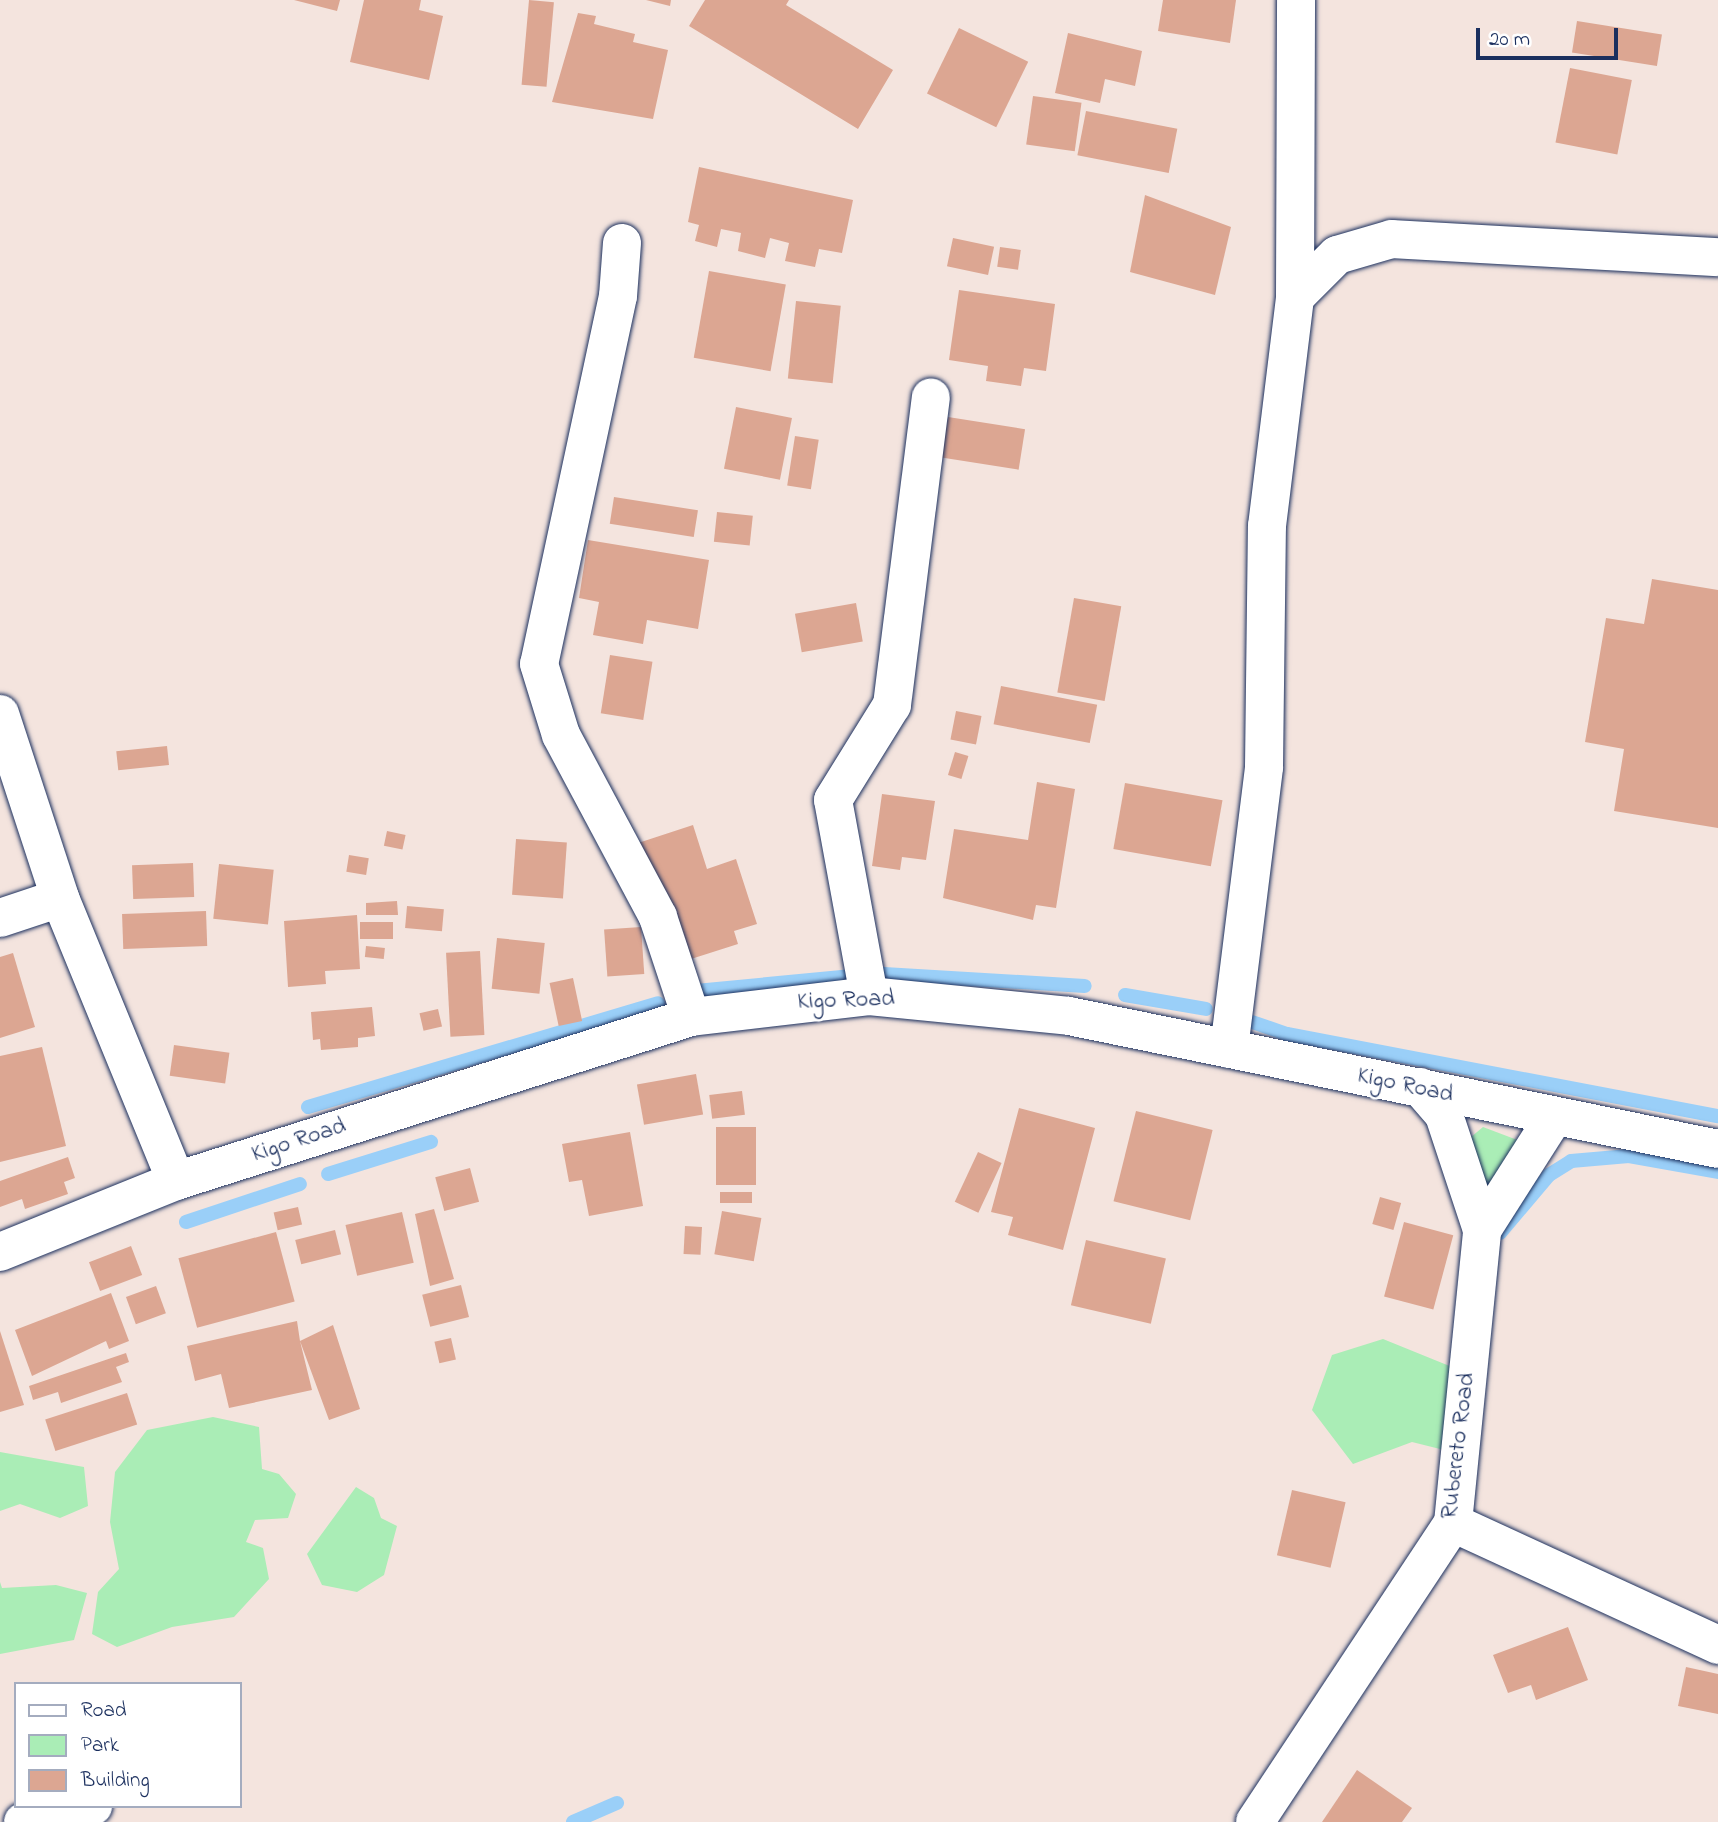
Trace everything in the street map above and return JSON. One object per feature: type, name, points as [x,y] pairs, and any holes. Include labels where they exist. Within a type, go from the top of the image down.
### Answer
[{"type":"street","points":[[1229,1049],[1265,767],[1267,526],[1295,297],[1296,0]]},
{"type":"street","points":[[1295,297],[1337,255],[1392,239],[1718,257]]},
{"type":"street","points":[[622,243],[618,296],[539,664],[561,736],[658,917],[691,1017]]},
{"type":"street","points":[[869,996],[833,800],[892,705],[931,397]]},
{"type":"street","points":[[0,714],[60,898],[176,1181]]},
{"type":"street","points":[[0,918],[60,898]]},
{"type":"street","name":"Kigo Road","points":[[0,1252],[176,1181],[691,1017],[869,996],[1069,1016],[1554,1117],[1711,1140]]},
{"type":"street","points":[[1420,1087],[1444,1115],[1482,1230]]},
{"type":"street","name":"Rubereto Road","points":[[1255,1822],[1453,1523],[1482,1230],[1554,1117]]},
{"type":"street","points":[[1453,1523],[1718,1645]]},
{"type":"street","points":[[23,1822],[84,1808]]},
{"type":"green space","points":[[1483,1127],[1531,1145],[1484,1208],[1471,1137]]},
{"type":"green space","points":[[1383,1339],[1452,1367],[1444,1450],[1412,1442],[1353,1464],[1312,1410],[1332,1355]]},
{"type":"green space","points":[[213,1417],[259,1427],[262,1469],[279,1474],[296,1494],[288,1518],[255,1520],[246,1542],[263,1548],[269,1579],[234,1617],[172,1627],[117,1647],[92,1634],[98,1592],[119,1569],[110,1522],[115,1472],[147,1430]]},
{"type":"green space","points":[[0,1452],[84,1467],[88,1506],[60,1518],[20,1504],[0,1511]]},
{"type":"green space","points":[[356,1487],[374,1498],[381,1518],[397,1526],[384,1575],[357,1592],[322,1585],[307,1554]]},
{"type":"green space","points":[[0,1582],[2,1588],[56,1585],[87,1593],[74,1640],[0,1654]]},
{"type":"building","points":[[294,0],[340,0],[337,11]]},
{"type":"building","points":[[364,0],[421,0],[419,10],[443,16],[429,80],[350,62]]},
{"type":"building","points":[[529,0],[554,2],[546,87],[522,85]]},
{"type":"building","points":[[646,0],[671,0],[670,6]]},
{"type":"building","points":[[705,0],[789,0],[786,5],[893,70],[858,129],[689,26]]},
{"type":"building","points":[[1163,0],[1236,0],[1230,43],[1158,31]]},
{"type":"building","points":[[578,13],[596,16],[594,24],[635,34],[633,42],[668,50],[653,119],[552,102]]},
{"type":"building","points":[[1577,21],[1662,34],[1657,66],[1572,53]]},
{"type":"building","points":[[959,28],[1028,62],[996,127],[927,94]]},
{"type":"building","points":[[1068,33],[1142,51],[1135,86],[1105,79],[1100,103],[1055,93]]},
{"type":"building","points":[[1570,68],[1632,80],[1617,155],[1555,143]]},
{"type":"building","points":[[1033,96],[1082,103],[1075,151],[1026,145]]},
{"type":"building","points":[[1086,111],[1177,129],[1169,173],[1077,155]]},
{"type":"building","points":[[699,167],[853,200],[842,253],[819,249],[815,267],[785,261],[789,243],[770,238],[765,258],[738,251],[741,233],[721,229],[717,247],[695,241],[699,225],[688,222]]},
{"type":"building","points":[[1145,195],[1231,227],[1215,295],[1130,272]]},
{"type":"building","points":[[953,238],[994,247],[988,275],[947,266]]},
{"type":"building","points":[[1000,247],[1021,250],[1018,270],[997,267]]},
{"type":"building","points":[[709,271],[786,285],[771,371],[694,358]]},
{"type":"building","points":[[959,290],[1055,304],[1046,371],[1024,368],[1021,386],[986,381],[988,366],[949,360]]},
{"type":"building","points":[[796,301],[841,306],[833,383],[788,379]]},
{"type":"building","points":[[736,407],[792,418],[780,480],[724,469]]},
{"type":"building","points":[[948,417],[1025,429],[1019,470],[942,457]]},
{"type":"building","points":[[795,436],[819,440],[811,489],[787,485]]},
{"type":"building","points":[[614,497],[698,510],[694,537],[610,524]]},
{"type":"building","points":[[717,512],[753,516],[750,546],[714,542]]},
{"type":"building","points":[[588,540],[709,560],[698,629],[647,620],[643,644],[593,635],[599,602],[579,598]]},
{"type":"building","points":[[1652,579],[1718,590],[1718,828],[1614,811],[1624,749],[1585,742],[1606,618],[1644,624]]},
{"type":"building","points":[[1074,598],[1121,606],[1105,701],[1057,693]]},
{"type":"building","points":[[856,603],[863,641],[802,652],[795,614]]},
{"type":"building","points":[[610,655],[652,662],[643,720],[601,713]]},
{"type":"building","points":[[1001,686],[1097,705],[1090,743],[994,724]]},
{"type":"building","points":[[956,711],[982,716],[976,744],[950,739]]},
{"type":"building","points":[[167,746],[169,765],[118,770],[116,751]]},
{"type":"building","points":[[955,752],[968,756],[961,779],[948,775]]},
{"type":"building","points":[[1037,782],[1075,789],[1056,908],[1036,905],[1033,920],[943,898],[954,829],[1028,840]]},
{"type":"building","points":[[1125,783],[1222,800],[1211,866],[1113,849]]},
{"type":"building","points":[[882,794],[935,801],[926,860],[902,857],[900,870],[872,866]]},
{"type":"building","points":[[693,825],[707,869],[736,859],[757,924],[734,931],[738,944],[691,959],[632,845]]},
{"type":"building","points":[[387,831],[406,835],[402,850],[384,846]]},
{"type":"building","points":[[516,839],[567,843],[563,898],[512,895]]},
{"type":"building","points":[[349,855],[369,858],[366,875],[346,872]]},
{"type":"building","points":[[193,863],[194,897],[133,899],[132,865]]},
{"type":"building","points":[[219,864],[274,870],[268,924],[213,919]]},
{"type":"building","points":[[397,901],[398,915],[366,915],[366,903]]},
{"type":"building","points":[[407,906],[444,909],[442,931],[405,928]]},
{"type":"building","points":[[206,911],[207,946],[123,949],[122,914]]},
{"type":"building","points":[[357,915],[360,969],[325,971],[326,984],[288,987],[284,921]]},
{"type":"building","points":[[360,922],[393,922],[393,939],[360,939]]},
{"type":"building","points":[[641,927],[644,974],[607,976],[604,930]]},
{"type":"building","points":[[497,938],[545,943],[539,994],[492,989]]},
{"type":"building","points":[[366,946],[385,948],[384,959],[365,957]]},
{"type":"building","points":[[480,951],[484,1035],[450,1037],[446,953]]},
{"type":"building","points":[[13,953],[35,1027],[0,1038],[0,957]]},
{"type":"building","points":[[573,978],[582,1021],[559,1026],[550,983]]},
{"type":"building","points":[[372,1007],[375,1036],[358,1038],[358,1047],[321,1050],[320,1039],[313,1040],[311,1012]]},
{"type":"building","points":[[438,1009],[442,1027],[424,1031],[419,1013]]},
{"type":"building","points":[[174,1045],[229,1053],[225,1083],[170,1076]]},
{"type":"building","points":[[42,1047],[66,1146],[0,1162],[0,1056]]},
{"type":"building","points":[[696,1074],[703,1114],[644,1125],[637,1084]]},
{"type":"building","points":[[742,1091],[745,1115],[712,1119],[709,1095]]},
{"type":"building","points":[[1019,1108],[1095,1128],[1063,1250],[1008,1235],[1013,1217],[991,1212]]},
{"type":"building","points":[[1136,1111],[1213,1130],[1190,1220],[1114,1201]]},
{"type":"building","points":[[716,1127],[756,1127],[756,1185],[716,1185]]},
{"type":"building","points":[[630,1132],[643,1206],[589,1216],[582,1180],[569,1182],[562,1144]]},
{"type":"building","points":[[978,1152],[1002,1163],[978,1213],[955,1202]]},
{"type":"building","points":[[68,1157],[75,1178],[64,1182],[68,1194],[25,1209],[22,1199],[0,1207],[0,1181]]},
{"type":"building","points":[[470,1168],[479,1202],[444,1211],[435,1177]]},
{"type":"building","points":[[720,1192],[752,1192],[752,1203],[720,1203]]},
{"type":"building","points":[[1380,1197],[1401,1203],[1393,1230],[1372,1224]]},
{"type":"building","points":[[298,1207],[302,1225],[278,1230],[274,1213]]},
{"type":"building","points":[[434,1209],[454,1279],[430,1286],[415,1214]]},
{"type":"building","points":[[722,1211],[761,1218],[754,1261],[714,1254]]},
{"type":"building","points":[[402,1212],[414,1263],[357,1276],[345,1225]]},
{"type":"building","points":[[1404,1222],[1453,1235],[1433,1310],[1384,1296]]},
{"type":"building","points":[[685,1226],[702,1227],[701,1255],[684,1254]]},
{"type":"building","points":[[335,1230],[341,1254],[301,1264],[295,1240]]},
{"type":"building","points":[[276,1232],[295,1302],[197,1328],[178,1258]]},
{"type":"building","points":[[1086,1240],[1166,1258],[1151,1324],[1071,1305]]},
{"type":"building","points":[[131,1246],[142,1275],[100,1291],[89,1262]]},
{"type":"building","points":[[461,1285],[469,1317],[430,1327],[422,1295]]},
{"type":"building","points":[[156,1286],[166,1313],[136,1324],[126,1297]]},
{"type":"building","points":[[111,1293],[129,1341],[109,1349],[106,1341],[32,1376],[15,1330]]},
{"type":"building","points":[[297,1321],[312,1390],[229,1408],[221,1374],[195,1381],[187,1346]]},
{"type":"building","points":[[333,1325],[360,1409],[329,1420],[300,1341]]},
{"type":"building","points":[[0,1331],[24,1405],[0,1412]]},
{"type":"building","points":[[451,1338],[456,1359],[439,1363],[434,1342]]},
{"type":"building","points":[[126,1353],[129,1362],[116,1367],[122,1382],[61,1403],[58,1392],[33,1400],[29,1386]]},
{"type":"building","points":[[127,1393],[137,1424],[55,1451],[45,1420]]},
{"type":"building","points":[[1292,1490],[1346,1502],[1331,1568],[1277,1555]]},
{"type":"building","points":[[1568,1627],[1588,1680],[1536,1700],[1531,1685],[1508,1693],[1493,1655]]},
{"type":"building","points":[[1686,1667],[1718,1674],[1718,1714],[1678,1706]]},
{"type":"building","points":[[1357,1770],[1412,1808],[1402,1822],[1322,1822]]},
{"type":"waterway","points":[[884,974],[1085,986]]},
{"type":"waterway","points":[[696,991],[852,976]]},
{"type":"waterway","points":[[1125,995],[1206,1009]]},
{"type":"waterway","points":[[308,1107],[658,1003]]},
{"type":"waterway","points":[[1252,1022],[1287,1034],[1718,1116]]},
{"type":"waterway","points":[[328,1174],[431,1142]]},
{"type":"waterway","points":[[1500,1233],[1549,1175],[1571,1161],[1629,1156],[1718,1172]]},
{"type":"waterway","points":[[186,1222],[300,1184]]},
{"type":"waterway","points":[[573,1822],[617,1803]]}]
